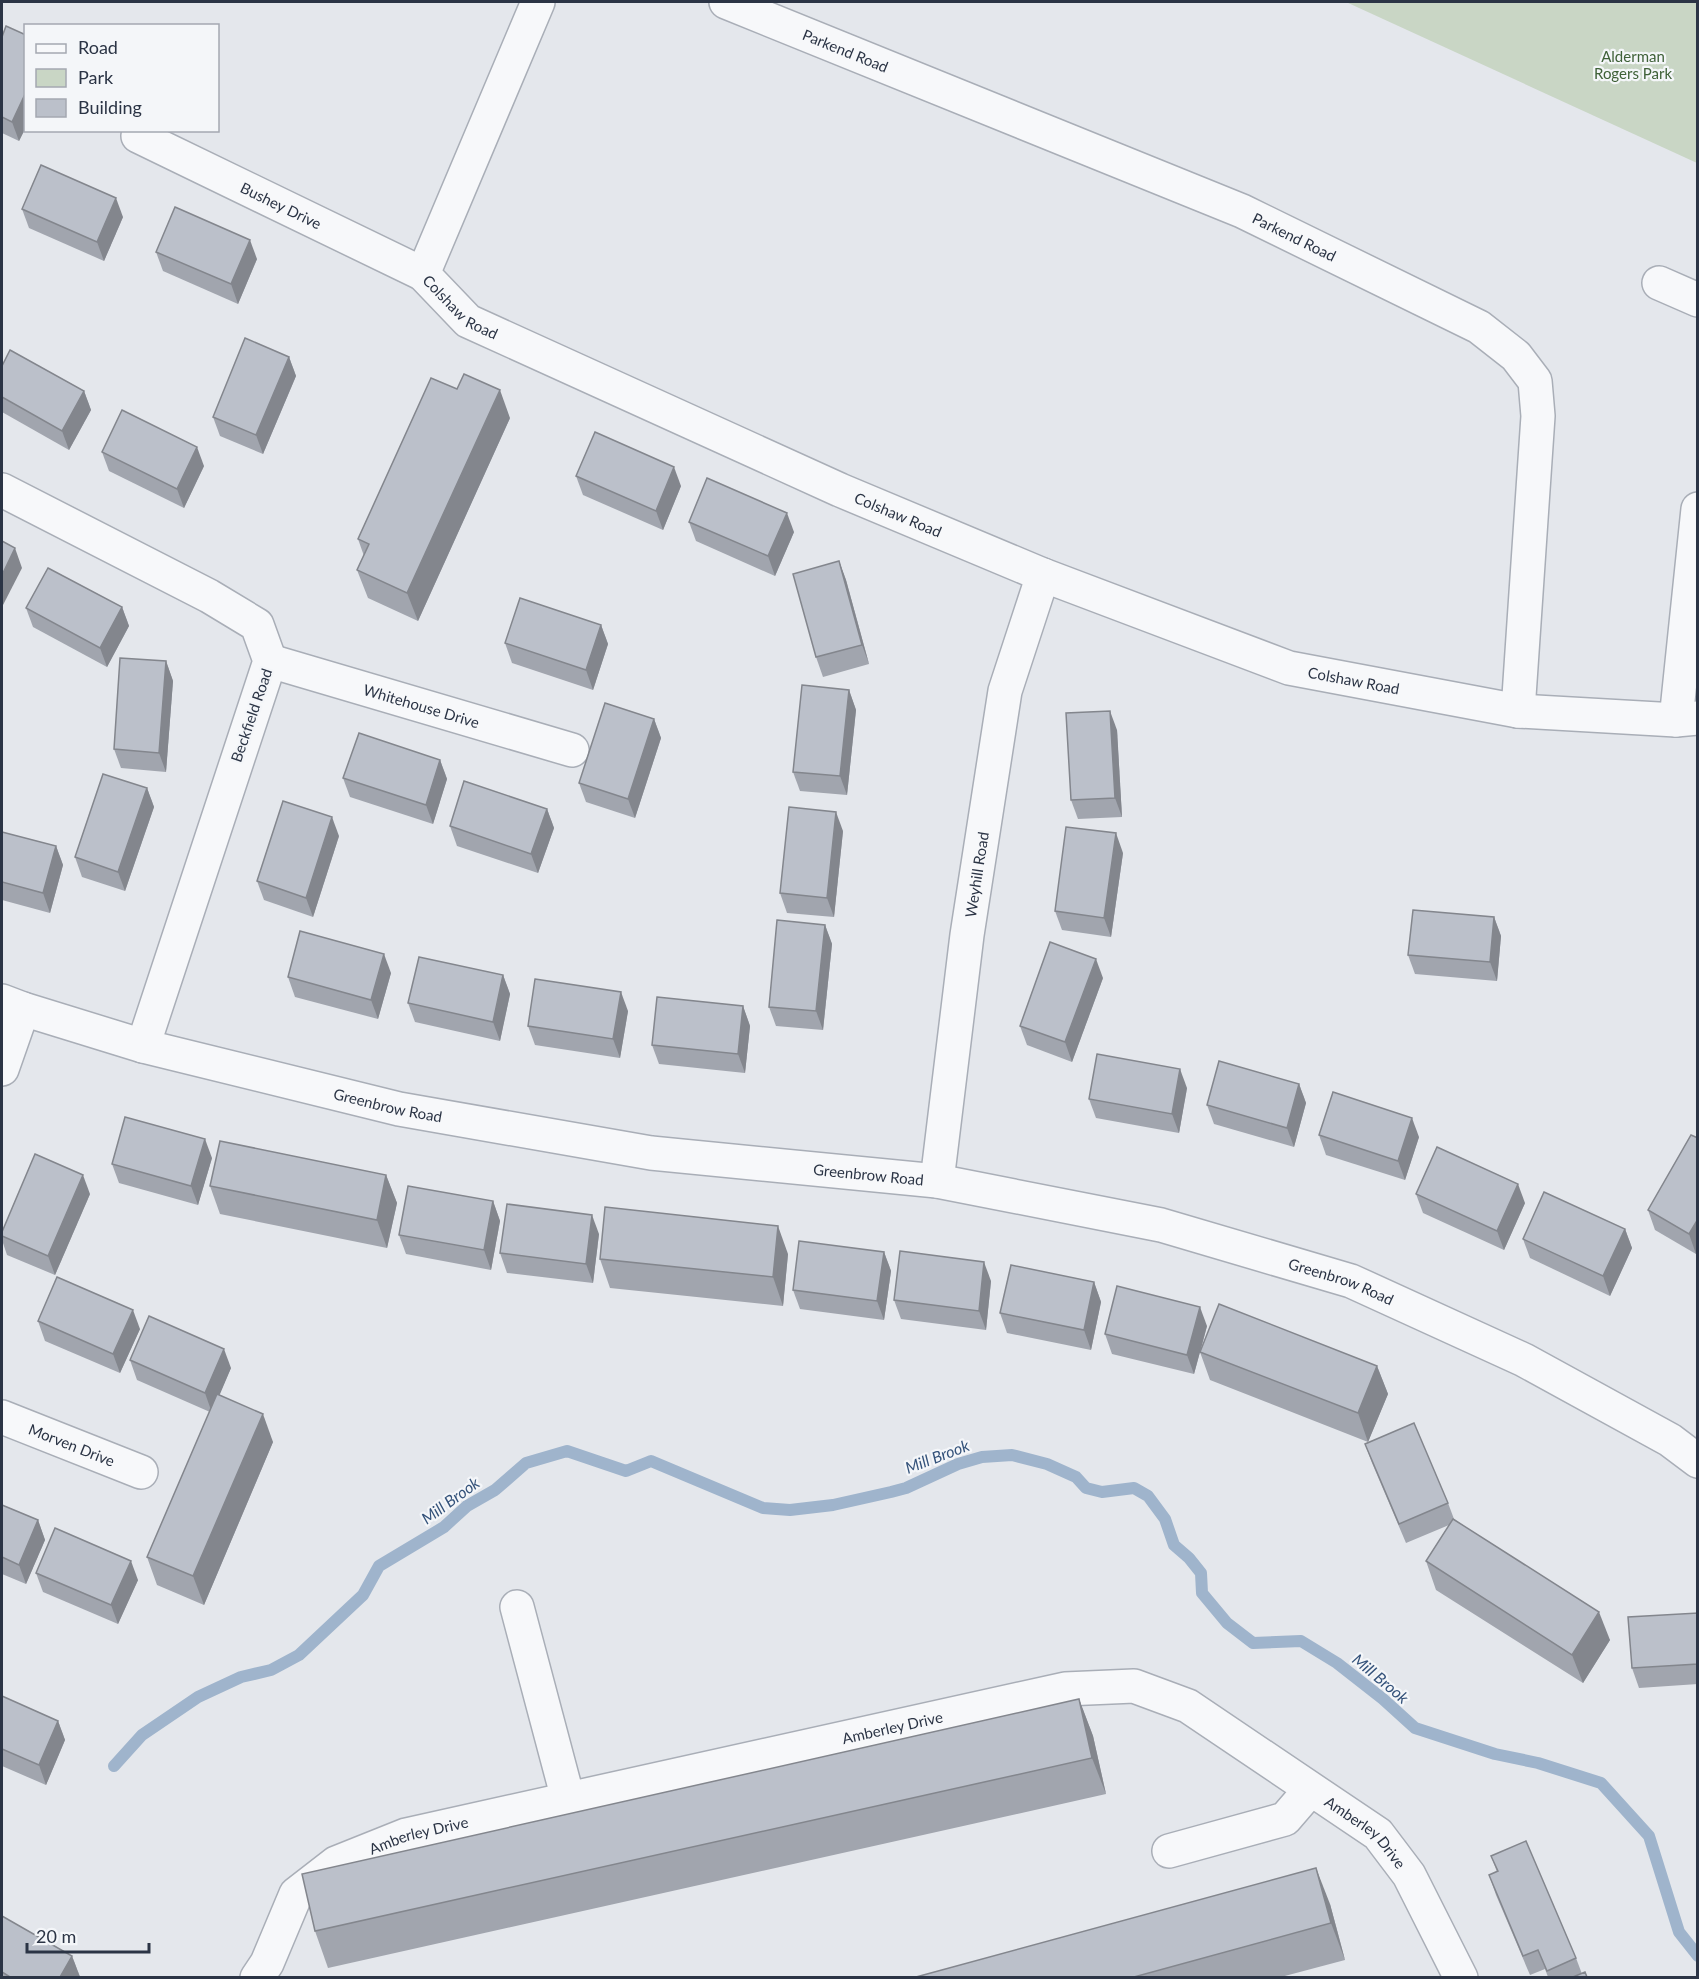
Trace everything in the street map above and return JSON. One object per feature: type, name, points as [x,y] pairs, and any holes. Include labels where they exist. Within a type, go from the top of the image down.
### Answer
[{"type":"street","name":"Colshaw Road","points":[[538,2],[423,274],[468,321],[840,490],[1043,575],[1289,668],[1518,711],[1687,719]]},
{"type":"street","name":"Parkend Road","points":[[726,2],[1242,211],[1479,327],[1516,356],[1536,381],[1538,416],[1518,711]]},
{"type":"street","name":"Bushey Drive","points":[[138,136],[423,274]]},
{"type":"street","points":[[1659,283],[1698,300]]},
{"type":"street","name":"Beckfield Road","points":[[2,490],[209,596],[257,625],[270,661],[143,1046]]},
{"type":"street","points":[[1687,719],[1697,522]]},
{"type":"street","name":"Weyhill Road","points":[[938,1181],[967,934],[1005,691],[1043,575]]},
{"type":"street","name":"Whitehouse Drive","points":[[270,661],[572,750]]},
{"type":"street","points":[[2,1069],[12,1005]]},
{"type":"street","name":"Greenbrow Road","points":[[12,1005],[143,1046],[399,1109],[651,1154],[938,1181],[1161,1225],[1351,1281],[1524,1360],[1670,1440],[1698,1461]]},
{"type":"street","name":"Morven Drive","points":[[2,1417],[141,1472]]},
{"type":"street","points":[[517,1607],[568,1799]]},
{"type":"street","name":"Amberley Drive","points":[[270,1972],[296,1894],[336,1863],[406,1835],[1065,1689],[1134,1686],[1188,1706],[1378,1834],[1409,1875],[1461,1977]]},
{"type":"street","points":[[1170,1851],[1285,1818],[1310,1790]]},
{"type":"green space","name":"Alderman Rogers Park","points":[[1346,2],[1697,2],[1697,163]]},
{"type":"building","points":[[6,26],[24,34],[24,96],[12,122],[2,117],[2,37]]},
{"type":"building","points":[[41,165],[116,198],[97,242],[22,209]]},
{"type":"building","points":[[175,207],[250,240],[231,284],[156,252]]},
{"type":"building","points":[[245,338],[289,357],[256,435],[213,417]]},
{"type":"building","points":[[10,350],[84,391],[62,431],[2,397],[2,366]]},
{"type":"building","points":[[464,374],[500,390],[407,593],[357,570],[369,544],[358,539],[431,378],[457,389]]},
{"type":"building","points":[[122,410],[197,447],[177,489],[102,452]]},
{"type":"building","points":[[595,432],[674,467],[656,511],[576,476]]},
{"type":"building","points":[[707,478],[787,513],[768,556],[689,522]]},
{"type":"building","points":[[2,541],[15,548],[2,575]]},
{"type":"building","points":[[839,561],[862,645],[816,657],[793,574]]},
{"type":"building","points":[[48,568],[122,607],[100,648],[26,608]]},
{"type":"building","points":[[520,598],[601,625],[586,670],[505,643]]},
{"type":"building","points":[[120,658],[166,661],[159,753],[114,749]]},
{"type":"building","points":[[802,685],[849,690],[840,776],[793,772]]},
{"type":"building","points":[[605,703],[654,719],[628,799],[579,783]]},
{"type":"building","points":[[1110,711],[1115,798],[1071,800],[1066,713]]},
{"type":"building","points":[[359,733],[440,760],[426,805],[343,778]]},
{"type":"building","points":[[103,774],[147,788],[118,872],[75,857]]},
{"type":"building","points":[[464,781],[547,809],[531,854],[450,826]]},
{"type":"building","points":[[283,801],[332,817],[306,898],[257,881]]},
{"type":"building","points":[[789,807],[836,812],[827,898],[780,893]]},
{"type":"building","points":[[1066,827],[1116,833],[1104,918],[1055,911]]},
{"type":"building","points":[[2,832],[56,846],[43,893],[2,882]]},
{"type":"building","points":[[1413,910],[1494,917],[1490,962],[1408,955]]},
{"type":"building","points":[[777,920],[825,925],[816,1011],[769,1007]]},
{"type":"building","points":[[300,931],[384,954],[371,1000],[288,977]]},
{"type":"building","points":[[1050,942],[1096,959],[1065,1042],[1020,1026]]},
{"type":"building","points":[[419,957],[503,975],[493,1022],[408,1003]]},
{"type":"building","points":[[535,979],[621,992],[613,1039],[528,1026]]},
{"type":"building","points":[[657,997],[743,1006],[738,1054],[652,1045]]},
{"type":"building","points":[[1097,1054],[1180,1069],[1172,1114],[1089,1099]]},
{"type":"building","points":[[1219,1061],[1299,1084],[1287,1128],[1207,1105]]},
{"type":"building","points":[[1333,1092],[1412,1118],[1398,1161],[1319,1135]]},
{"type":"building","points":[[125,1117],[205,1139],[191,1186],[112,1164]]},
{"type":"building","points":[[1691,1135],[1698,1138],[1698,1219],[1689,1234],[1648,1210]]},
{"type":"building","points":[[220,1141],[386,1175],[377,1220],[210,1186]]},
{"type":"building","points":[[1437,1147],[1518,1184],[1497,1231],[1416,1194]]},
{"type":"building","points":[[35,1154],[83,1175],[48,1256],[2,1236]]},
{"type":"building","points":[[408,1186],[493,1201],[484,1250],[399,1235]]},
{"type":"building","points":[[1544,1192],[1625,1229],[1603,1276],[1523,1239]]},
{"type":"building","points":[[507,1204],[592,1215],[586,1264],[500,1253]]},
{"type":"building","points":[[605,1207],[778,1226],[773,1277],[600,1259]]},
{"type":"building","points":[[799,1241],[884,1252],[877,1301],[793,1290]]},
{"type":"building","points":[[900,1251],[984,1262],[979,1311],[894,1300]]},
{"type":"building","points":[[1011,1265],[1094,1282],[1084,1330],[1000,1313]]},
{"type":"building","points":[[57,1277],[133,1310],[113,1354],[38,1321]]},
{"type":"building","points":[[1117,1286],[1200,1307],[1187,1355],[1105,1334]]},
{"type":"building","points":[[1219,1304],[1377,1366],[1358,1413],[1200,1352]]},
{"type":"building","points":[[149,1316],[224,1349],[205,1393],[130,1360]]},
{"type":"building","points":[[217,1394],[263,1414],[193,1576],[147,1557]]},
{"type":"building","points":[[1414,1423],[1448,1503],[1399,1524],[1365,1444]]},
{"type":"building","points":[[2,1505],[38,1520],[19,1565],[2,1557]]},
{"type":"building","points":[[1453,1519],[1599,1612],[1572,1655],[1426,1561]]},
{"type":"building","points":[[55,1528],[131,1561],[111,1605],[36,1573]]},
{"type":"building","points":[[1698,1613],[1698,1664],[1632,1668],[1628,1617]]},
{"type":"building","points":[[2,1696],[58,1721],[39,1765],[2,1749]]},
{"type":"building","points":[[1079,1699],[1092,1758],[315,1931],[302,1874]]},
{"type":"building","points":[[1526,1841],[1576,1958],[1547,1971],[1538,1950],[1523,1956],[1489,1875],[1498,1871],[1491,1856]]},
{"type":"building","points":[[1316,1868],[1331,1923],[1134,1977],[916,1977]]},
{"type":"building","points":[[2,1916],[72,1956],[60,1977],[10,1977],[2,1972]]},
{"type":"building","points":[[1585,1972],[1587,1977],[1573,1977]]},
{"type":"waterway","name":"Mill Brook","points":[[114,1766],[142,1735],[198,1697],[241,1677],[271,1670],[299,1655],[363,1595],[379,1566],[444,1527],[467,1506],[495,1490],[526,1463],[567,1451],[626,1471],[651,1461],[763,1508],[790,1510],[833,1505],[891,1492],[906,1488],[958,1464],[982,1457],[1012,1455],[1047,1464],[1076,1477],[1086,1488],[1102,1492],[1134,1488],[1148,1496],[1165,1519],[1174,1545],[1201,1573],[1202,1593],[1227,1623],[1253,1643],[1301,1641],[1337,1663],[1415,1728],[1495,1754],[1538,1763],[1601,1783],[1649,1836],[1679,1932],[1698,1956]]}]
